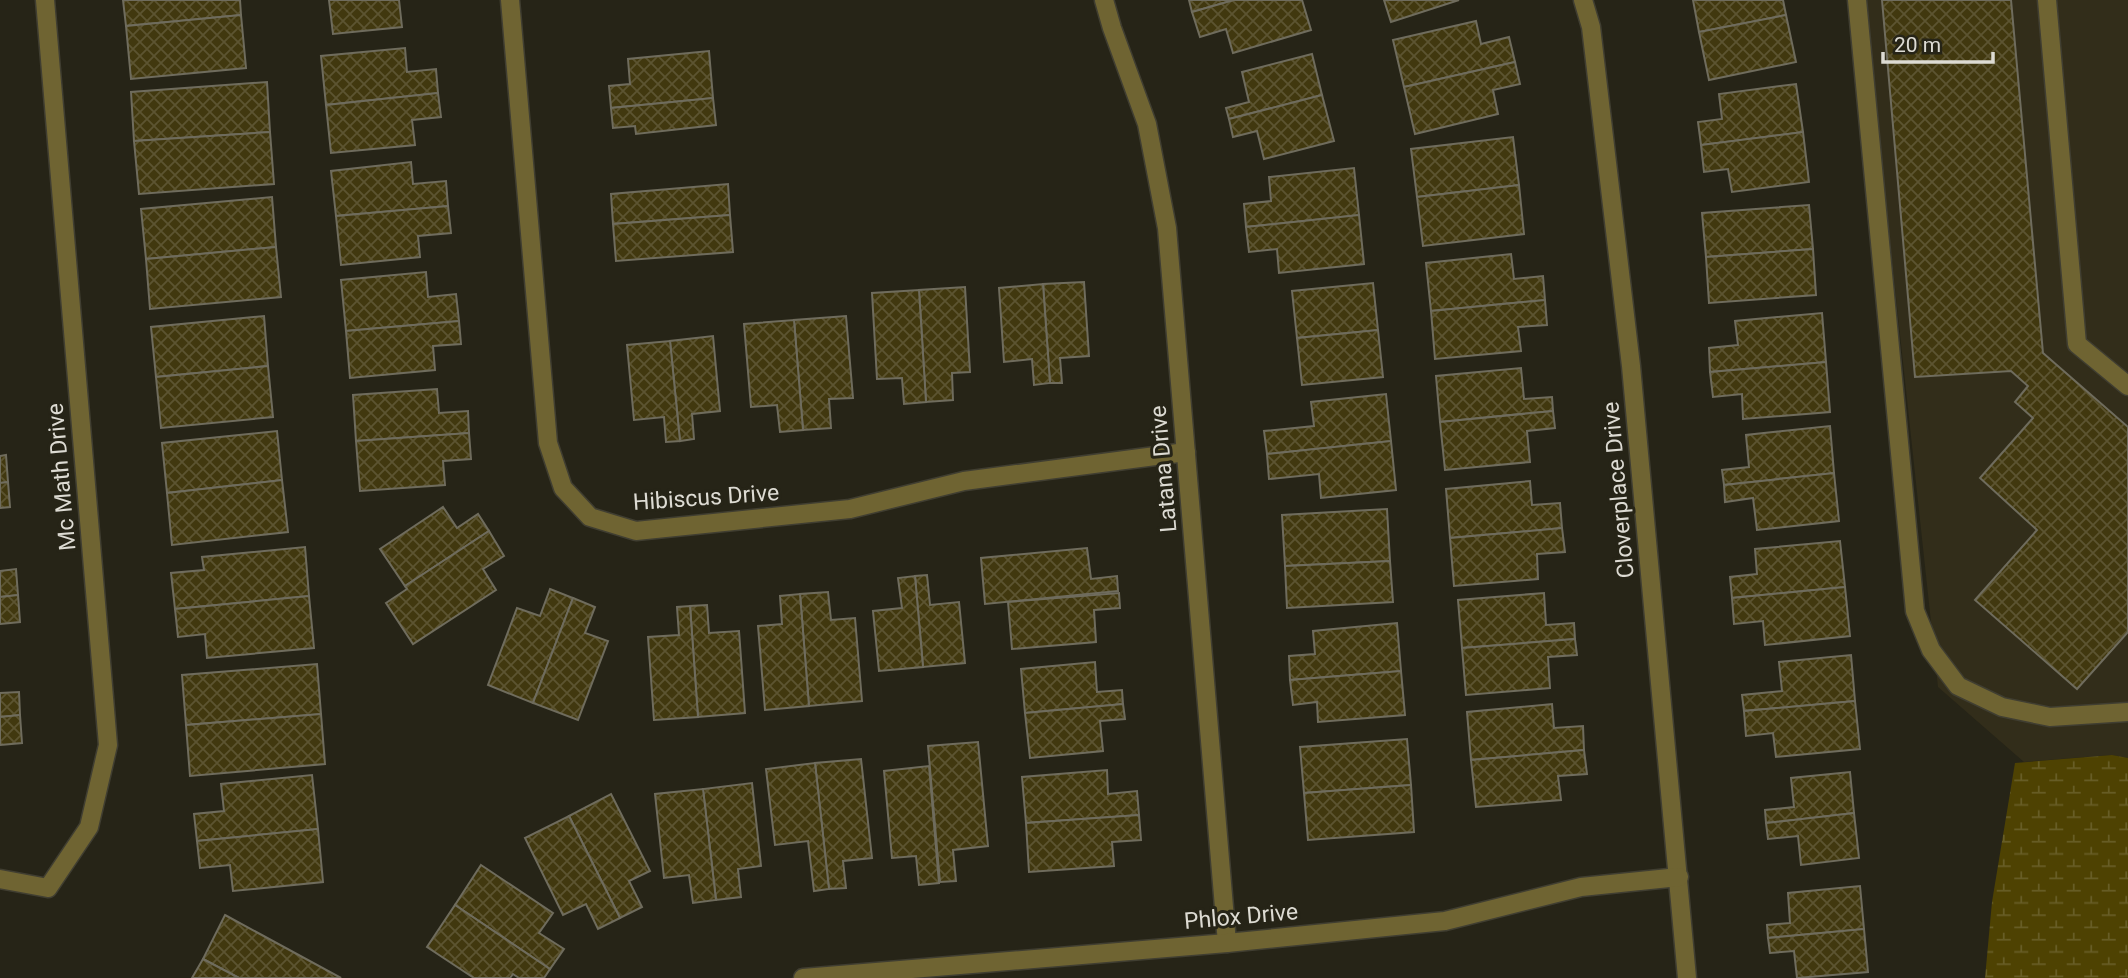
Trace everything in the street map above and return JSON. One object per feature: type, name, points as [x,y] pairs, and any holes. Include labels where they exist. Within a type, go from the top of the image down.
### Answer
[{"type":"street","name":"Mc Math Drive","points":[[0,879],[48,888],[89,827],[108,745],[46,0]]},
{"type":"street","name":"Hibiscus Drive","points":[[510,0],[548,443],[563,488],[590,517],[636,531],[850,509],[964,481],[1186,452]]},
{"type":"street","name":"Latana Drive","points":[[1104,0],[1147,124],[1167,228],[1227,943]]},
{"type":"street","name":"Cloverplace Drive","points":[[1583,0],[1591,27],[1631,366],[1687,978]]},
{"type":"street","points":[[1857,0],[1915,611],[1931,650],[1958,686],[2002,708],[2050,717],[2128,712]]},
{"type":"street","points":[[2047,0],[2077,344],[2128,386]]},
{"type":"street","name":"Phlox Drive","points":[[803,978],[1227,943],[1445,921],[1581,887],[1679,877]]},
{"type":"shaded area","points":[[1864,0],[2128,0],[2128,758],[2112,755],[2024,762],[1938,687]]},
{"type":"green space","points":[[2112,755],[2128,758],[2128,978],[1985,978],[1992,902],[2015,763]]},
{"type":"building","points":[[123,0],[240,0],[241,15],[126,26]]},
{"type":"building","points":[[329,0],[399,0],[402,27],[333,34]]},
{"type":"building","points":[[1189,0],[1234,0],[1192,12]]},
{"type":"building","points":[[1234,0],[1302,0],[1311,30],[1233,53],[1226,29],[1200,37],[1192,12]]},
{"type":"building","points":[[1384,0],[1459,0],[1391,22]]},
{"type":"building","points":[[1693,0],[1783,0],[1786,15],[1699,32]]},
{"type":"building","points":[[1882,0],[2011,0],[2043,353],[2128,427],[2128,632],[2077,689],[1975,600],[2037,530],[1980,478],[2033,418],[2015,402],[2028,386],[2011,371],[1915,377]]},
{"type":"building","points":[[241,15],[246,68],[131,79],[126,26]]},
{"type":"building","points":[[1786,15],[1796,62],[1709,80],[1699,32]]},
{"type":"building","points":[[1476,21],[1481,44],[1509,37],[1515,62],[1404,87],[1393,40]]},
{"type":"building","points":[[405,48],[407,72],[436,69],[438,93],[326,105],[321,56]]},
{"type":"building","points":[[709,51],[713,98],[611,108],[609,86],[630,84],[628,59]]},
{"type":"building","points":[[1312,54],[1322,95],[1229,119],[1226,108],[1249,102],[1242,72]]},
{"type":"building","points":[[1515,62],[1520,84],[1493,90],[1498,114],[1415,134],[1404,87]]},
{"type":"building","points":[[267,82],[270,132],[134,141],[131,92]]},
{"type":"building","points":[[1796,84],[1803,132],[1701,145],[1698,122],[1722,119],[1719,94]]},
{"type":"building","points":[[438,93],[441,117],[412,120],[415,145],[331,153],[326,105]]},
{"type":"building","points":[[1322,95],[1334,141],[1264,159],[1257,131],[1233,137],[1229,119]]},
{"type":"building","points":[[713,98],[716,125],[636,134],[635,126],[613,128],[611,108]]},
{"type":"building","points":[[270,132],[274,184],[139,194],[134,141]]},
{"type":"building","points":[[1803,132],[1809,182],[1732,192],[1728,169],[1704,172],[1701,145]]},
{"type":"building","points":[[1513,137],[1519,185],[1417,197],[1411,149]]},
{"type":"building","points":[[411,162],[413,184],[446,181],[448,206],[336,216],[331,171]]},
{"type":"building","points":[[1354,168],[1359,215],[1246,227],[1244,204],[1271,201],[1269,177]]},
{"type":"building","points":[[728,184],[730,215],[613,224],[611,194]]},
{"type":"building","points":[[1519,185],[1524,234],[1423,246],[1417,197]]},
{"type":"building","points":[[272,197],[276,247],[146,259],[141,209]]},
{"type":"building","points":[[1809,205],[1813,249],[1706,257],[1702,213]]},
{"type":"building","points":[[448,206],[451,233],[418,236],[420,257],[341,265],[336,216]]},
{"type":"building","points":[[730,215],[733,252],[616,261],[613,224]]},
{"type":"building","points":[[1359,215],[1364,264],[1279,273],[1277,249],[1249,252],[1246,227]]},
{"type":"building","points":[[276,247],[281,297],[150,309],[146,259]]},
{"type":"building","points":[[1813,249],[1816,295],[1709,303],[1706,257]]},
{"type":"building","points":[[1511,254],[1514,279],[1543,276],[1545,300],[1431,311],[1426,263]]},
{"type":"building","points":[[426,272],[428,297],[456,294],[459,321],[346,331],[341,280]]},
{"type":"building","points":[[1084,282],[1089,356],[1060,358],[1062,383],[1050,383],[1043,284]]},
{"type":"building","points":[[1373,283],[1378,330],[1297,338],[1292,291]]},
{"type":"building","points":[[1043,284],[1050,383],[1034,385],[1032,359],[1004,362],[999,288]]},
{"type":"building","points":[[965,287],[970,372],[952,373],[953,400],[926,402],[919,290]]},
{"type":"building","points":[[919,290],[926,402],[904,404],[902,378],[877,379],[872,293]]},
{"type":"building","points":[[1545,300],[1547,325],[1518,327],[1521,351],[1435,359],[1431,311]]},
{"type":"building","points":[[1822,313],[1826,362],[1710,372],[1709,348],[1738,345],[1735,321]]},
{"type":"building","points":[[264,316],[268,366],[156,377],[151,327]]},
{"type":"building","points":[[846,316],[853,398],[829,399],[831,428],[803,430],[794,320]]},
{"type":"building","points":[[794,320],[803,430],[780,432],[777,405],[751,407],[744,324]]},
{"type":"building","points":[[459,321],[461,344],[433,346],[435,370],[350,378],[346,331]]},
{"type":"building","points":[[1378,330],[1383,377],[1302,385],[1297,338]]},
{"type":"building","points":[[713,336],[720,411],[692,414],[694,439],[680,441],[670,341]]},
{"type":"building","points":[[670,341],[680,441],[666,442],[664,417],[634,420],[627,345]]},
{"type":"building","points":[[1826,362],[1830,412],[1743,419],[1742,394],[1713,397],[1710,372]]},
{"type":"building","points":[[268,366],[273,417],[161,428],[156,377]]},
{"type":"building","points":[[1521,368],[1524,399],[1552,397],[1553,411],[1440,422],[1436,376]]},
{"type":"building","points":[[437,389],[439,413],[468,411],[469,433],[356,441],[353,395]]},
{"type":"building","points":[[1386,394],[1391,441],[1267,454],[1264,431],[1314,426],[1311,402]]},
{"type":"building","points":[[1553,411],[1555,428],[1527,431],[1530,462],[1445,470],[1440,422]]},
{"type":"building","points":[[1830,426],[1834,473],[1724,485],[1722,470],[1749,467],[1746,435]]},
{"type":"building","points":[[277,431],[282,480],[167,493],[162,443]]},
{"type":"building","points":[[469,433],[471,459],[443,461],[445,485],[360,491],[356,441]]},
{"type":"building","points":[[1391,441],[1396,490],[1321,498],[1319,474],[1269,479],[1267,454]]},
{"type":"building","points":[[6,455],[8,482],[0,483],[0,456]]},
{"type":"building","points":[[1834,473],[1839,521],[1757,530],[1753,498],[1725,502],[1724,485]]},
{"type":"building","points":[[282,480],[288,532],[172,545],[167,493]]},
{"type":"building","points":[[1530,481],[1532,505],[1560,503],[1562,528],[1450,538],[1446,489]]},
{"type":"building","points":[[8,482],[10,507],[0,508],[0,483]]},
{"type":"building","points":[[443,507],[457,528],[478,514],[489,531],[405,586],[380,549]]},
{"type":"building","points":[[1387,509],[1390,561],[1285,566],[1282,515]]},
{"type":"building","points":[[1562,528],[1565,552],[1537,554],[1538,579],[1454,586],[1450,538]]},
{"type":"building","points":[[489,531],[504,556],[483,569],[496,590],[413,644],[386,603],[407,589],[405,586]]},
{"type":"building","points":[[1840,541],[1845,587],[1732,598],[1730,577],[1757,574],[1755,549]]},
{"type":"building","points":[[305,547],[309,596],[175,609],[171,573],[204,570],[202,557]]},
{"type":"building","points":[[1087,548],[1091,579],[1117,576],[1118,591],[985,604],[981,558]]},
{"type":"building","points":[[1390,561],[1393,602],[1287,608],[1285,566]]},
{"type":"building","points":[[16,569],[18,595],[0,597],[0,571]]},
{"type":"building","points":[[927,575],[930,605],[959,602],[965,663],[923,667],[915,576]]},
{"type":"building","points":[[915,576],[923,667],[879,671],[873,611],[902,608],[898,578]]},
{"type":"building","points":[[1845,587],[1850,636],[1765,645],[1763,621],[1734,624],[1732,598]]},
{"type":"building","points":[[550,589],[573,598],[533,703],[488,685],[517,608],[540,616]]},
{"type":"building","points":[[828,592],[831,620],[855,618],[862,701],[809,706],[800,594]]},
{"type":"building","points":[[1119,593],[1120,608],[1094,610],[1096,642],[1012,649],[1008,602]]},
{"type":"building","points":[[1544,593],[1546,625],[1574,623],[1575,639],[1462,648],[1458,600]]},
{"type":"building","points":[[800,594],[809,706],[765,710],[758,626],[782,624],[780,596]]},
{"type":"building","points":[[18,595],[20,622],[0,624],[0,597]]},
{"type":"building","points":[[309,596],[314,648],[207,658],[205,634],[178,637],[175,609]]},
{"type":"building","points":[[573,598],[595,607],[585,633],[608,641],[578,720],[533,703]]},
{"type":"building","points":[[707,605],[709,633],[739,631],[745,713],[698,717],[690,606]]},
{"type":"building","points":[[690,606],[698,717],[654,720],[648,637],[679,635],[677,607]]},
{"type":"building","points":[[1397,623],[1401,671],[1290,680],[1289,656],[1315,654],[1313,631]]},
{"type":"building","points":[[1575,639],[1577,655],[1548,657],[1550,688],[1466,695],[1462,648]]},
{"type":"building","points":[[1851,655],[1855,701],[1744,711],[1742,695],[1782,691],[1779,662]]},
{"type":"building","points":[[1095,662],[1097,692],[1122,690],[1123,704],[1025,713],[1021,669]]},
{"type":"building","points":[[317,664],[321,714],[186,725],[182,675]]},
{"type":"building","points":[[1401,671],[1405,715],[1318,722],[1317,702],[1293,705],[1290,680]]},
{"type":"building","points":[[19,692],[20,715],[0,717],[0,693]]},
{"type":"building","points":[[1855,701],[1860,749],[1776,757],[1773,733],[1746,736],[1744,711]]},
{"type":"building","points":[[1123,704],[1125,719],[1100,721],[1103,751],[1030,758],[1025,713]]},
{"type":"building","points":[[1552,704],[1554,728],[1583,726],[1584,750],[1471,760],[1467,712]]},
{"type":"building","points":[[321,714],[325,764],[190,776],[186,725]]},
{"type":"building","points":[[20,715],[22,743],[0,745],[0,717]]},
{"type":"building","points":[[1407,739],[1411,785],[1304,793],[1300,747]]},
{"type":"building","points":[[978,742],[988,846],[953,850],[956,881],[940,882],[928,746]]},
{"type":"building","points":[[1584,750],[1587,774],[1558,776],[1561,800],[1476,807],[1471,760]]},
{"type":"building","points":[[861,759],[872,858],[843,861],[846,888],[829,889],[815,763]]},
{"type":"building","points":[[815,763],[829,889],[814,891],[808,841],[775,845],[766,769]]},
{"type":"building","points":[[929,766],[939,883],[919,885],[916,856],[892,858],[884,771]]},
{"type":"building","points":[[1107,770],[1108,794],[1137,791],[1139,815],[1026,823],[1022,777]]},
{"type":"building","points":[[1850,772],[1854,813],[1766,823],[1765,810],[1794,807],[1791,778]]},
{"type":"building","points":[[312,775],[318,829],[197,841],[194,814],[224,811],[221,784]]},
{"type":"building","points":[[752,783],[761,866],[738,869],[741,897],[716,900],[703,789]]},
{"type":"building","points":[[1411,785],[1414,832],[1308,840],[1304,793]]},
{"type":"building","points":[[703,789],[716,900],[693,903],[689,875],[664,878],[655,794]]},
{"type":"building","points":[[611,794],[650,871],[629,881],[642,907],[620,918],[569,816]]},
{"type":"building","points":[[1854,813],[1859,858],[1801,865],[1798,836],[1768,839],[1766,823]]},
{"type":"building","points":[[1139,815],[1141,840],[1112,842],[1114,866],[1029,872],[1026,823]]},
{"type":"building","points":[[569,816],[620,918],[598,929],[586,904],[563,915],[525,838]]},
{"type":"building","points":[[318,829],[323,882],[233,891],[230,865],[200,868],[197,841]]},
{"type":"building","points":[[481,865],[553,913],[539,933],[564,949],[550,969],[455,905]]},
{"type":"building","points":[[1860,886],[1864,929],[1768,938],[1767,925],[1790,923],[1788,893]]},
{"type":"building","points":[[455,905],[550,969],[544,978],[519,978],[513,974],[510,978],[474,978],[427,947]]},
{"type":"building","points":[[225,915],[341,978],[239,978],[203,959]]},
{"type":"building","points":[[1864,929],[1868,972],[1797,978],[1794,951],[1770,953],[1768,938]]},
{"type":"building","points":[[203,959],[239,978],[192,978]]}]
